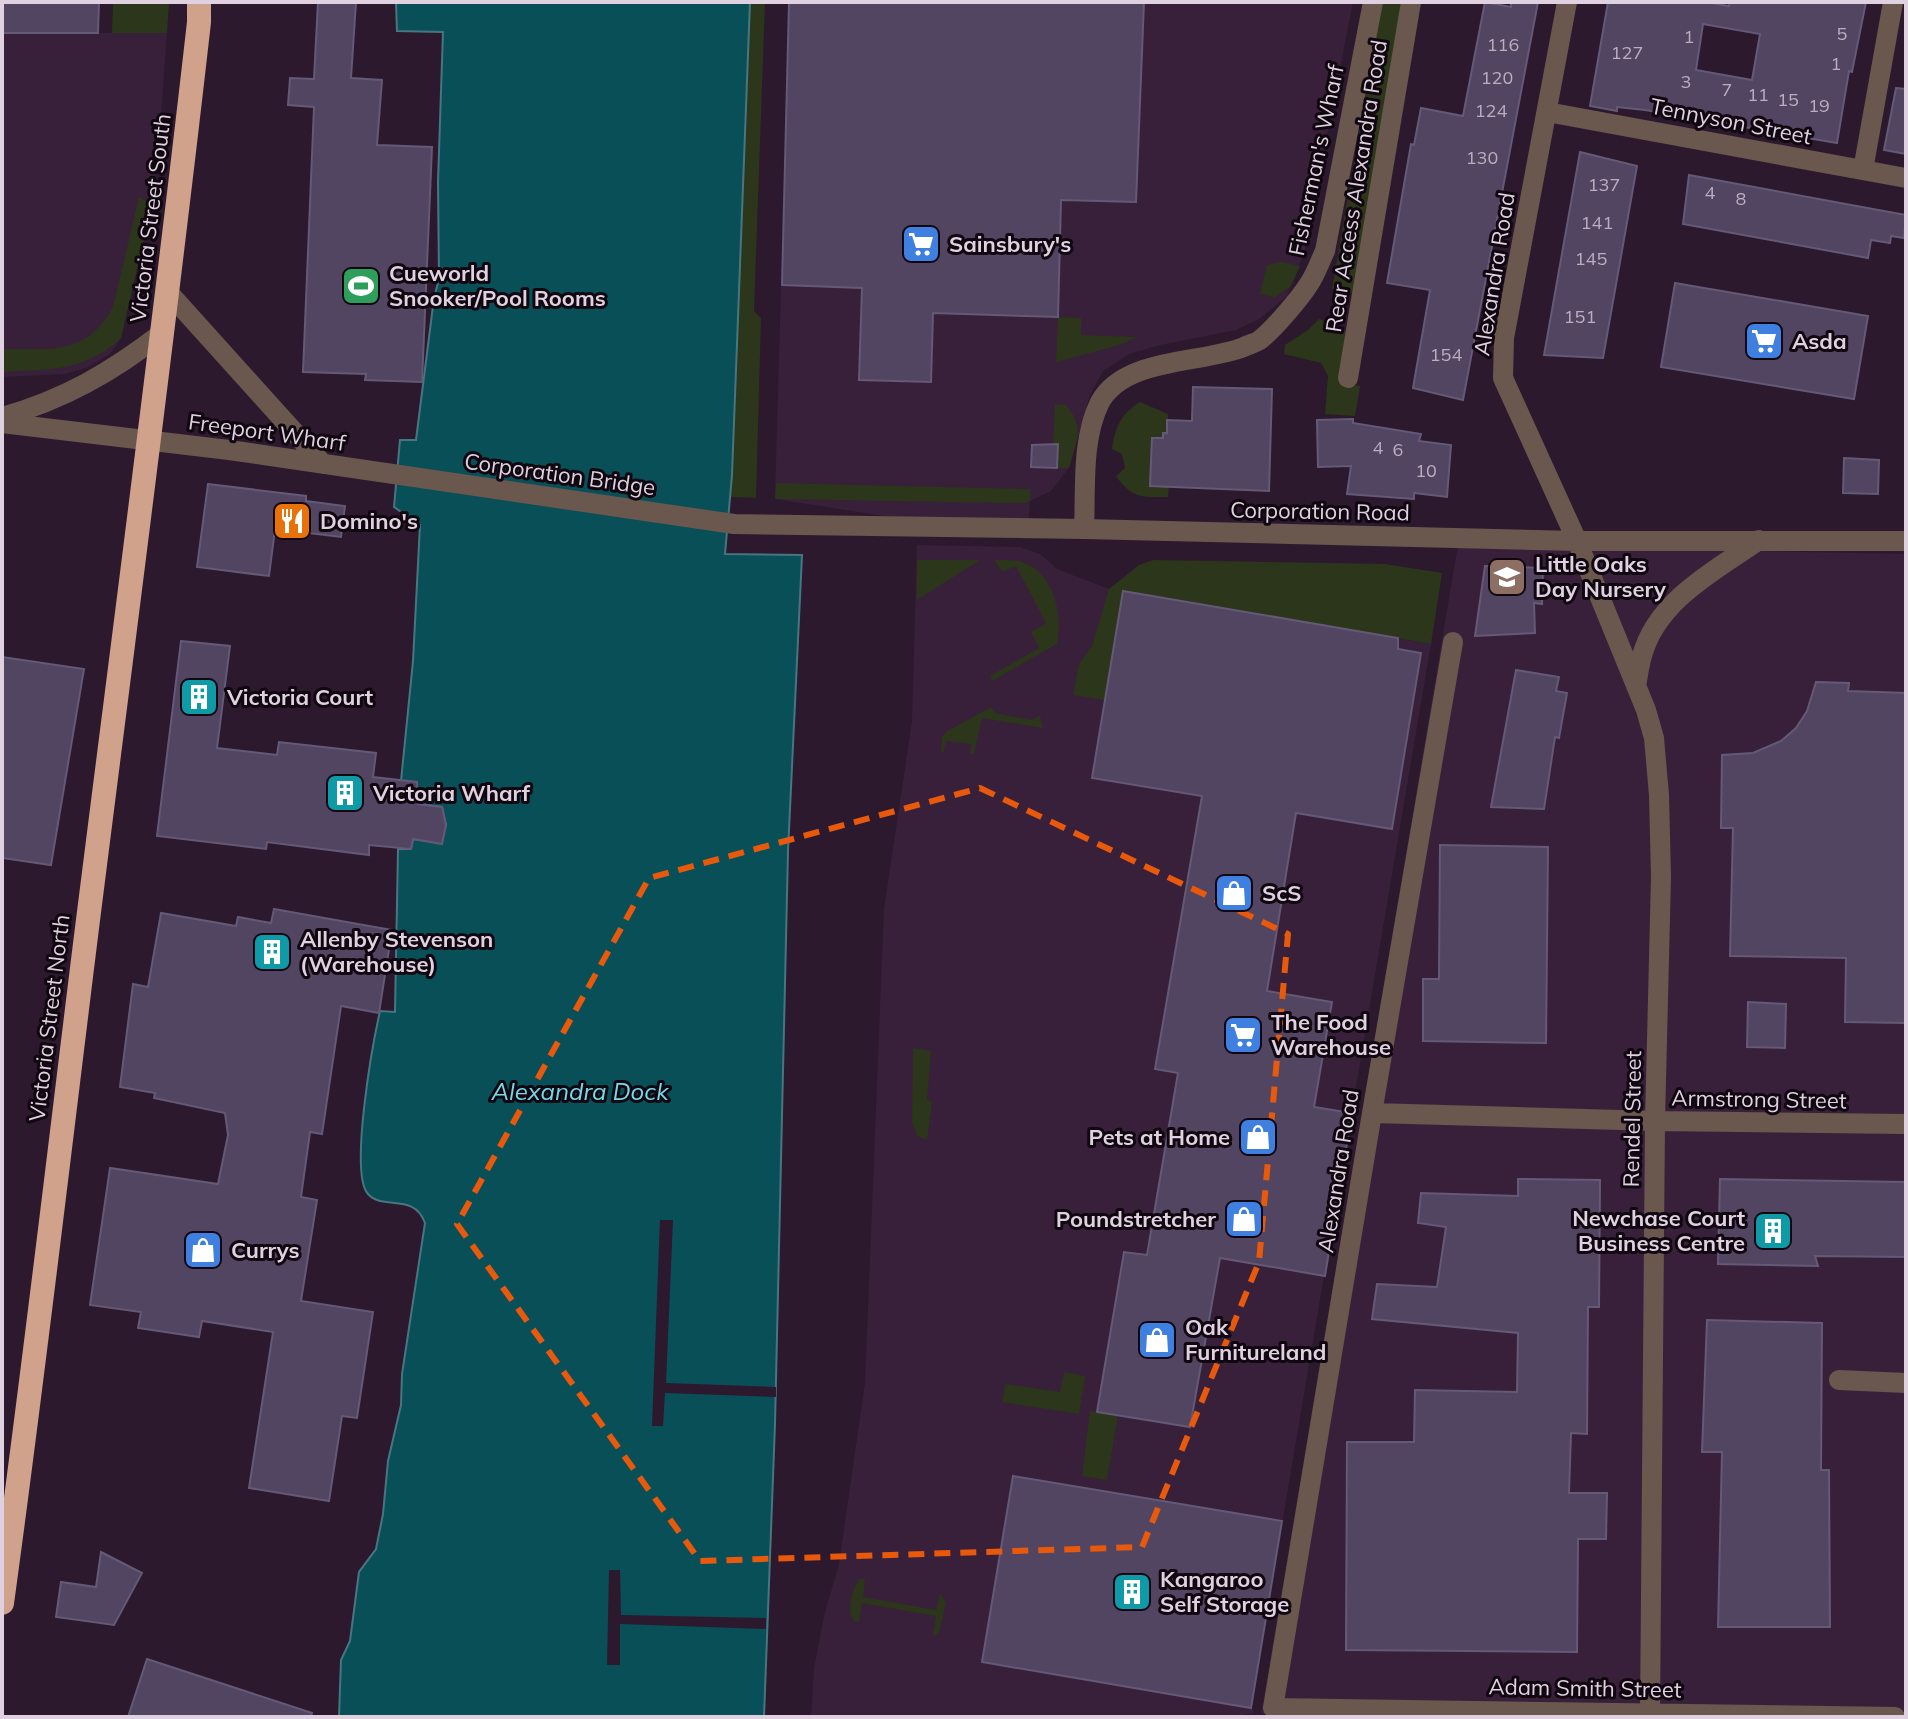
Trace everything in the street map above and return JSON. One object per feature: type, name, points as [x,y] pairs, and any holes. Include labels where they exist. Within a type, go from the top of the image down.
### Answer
[{"type":"highway","name":"Victoria Street South","points":[[148,440],[168,292],[199,2]]},
{"type":"highway","name":"Victoria Street North","points":[[2,1603],[28,1420],[148,440]]},
{"type":"street","name":"Fisherman's Wharf","points":[[1084,529],[1087,449],[1091,426],[1101,401],[1112,387],[1129,375],[1150,367],[1226,354],[1260,340],[1310,284],[1325,251],[1373,2]]},
{"type":"street","name":"Rear Access Alexandra Road","points":[[1348,378],[1411,2]]},
{"type":"street","name":"Alexandra Road","points":[[1567,2],[1504,338],[1503,378],[1577,541]]},
{"type":"street","points":[[1863,170],[1893,2]]},
{"type":"street","name":"Tennyson Street","points":[[1547,112],[1906,178]]},
{"type":"street","points":[[168,292],[323,464]]},
{"type":"street","points":[[2,420],[81,388],[123,363],[162,333]]},
{"type":"street","name":"Freeport Wharf","points":[[2,420],[378,472]]},
{"type":"street","name":"Corporation Bridge","points":[[378,472],[734,524]]},
{"type":"street","name":"Corporation Road","points":[[734,524],[1577,541],[1906,541]]},
{"type":"street","points":[[1636,688],[1642,654],[1661,618],[1689,589],[1759,540]]},
{"type":"street","name":"Rendel Street","points":[[1577,541],[1654,738],[1659,795],[1661,877],[1655,1121],[1650,1713]]},
{"type":"street","name":"Alexandra Road","points":[[1273,1708],[1453,642]]},
{"type":"street","name":"Armstrong Street","points":[[1372,1113],[1906,1124]]},
{"type":"street","points":[[1839,1380],[1906,1383]]},
{"type":"street","name":"Adam Smith Street","points":[[1273,1708],[1895,1717]]},
{"type":"highlighted area","points":[[980,788],[1288,934],[1259,1262],[1142,1547],[700,1561],[457,1224],[649,878]]},
{"type":"shaded area","points":[[113,2],[167,2],[167,33],[112,33]]},
{"type":"shaded area","points":[[750,2],[765,2],[754,311],[761,318],[756,498],[730,497]]},
{"type":"shaded area","points":[[789,2],[1353,2],[1305,249],[1287,296],[1259,319],[1236,330],[1129,354],[1103,371],[1090,395],[1069,468],[1051,491],[1030,501],[1027,538],[775,499]]},
{"type":"shaded area","points":[[1382,2],[1405,2],[1353,293],[1332,289]]},
{"type":"shaded area","points":[[2,33],[167,33],[152,204],[121,338],[110,354],[88,367],[65,374],[2,377]]},
{"type":"shaded area","points":[[139,197],[152,204],[121,338],[94,357],[66,367],[2,372],[2,349],[66,346],[79,342],[102,323],[113,307]]},
{"type":"shaded area","points":[[1281,262],[1300,266],[1291,286],[1275,297],[1260,294],[1267,265]]},
{"type":"shaded area","points":[[1058,317],[1081,318],[1081,335],[1138,337],[1056,362]]},
{"type":"shaded area","points":[[1319,319],[1345,331],[1338,382],[1360,386],[1355,416],[1325,414],[1328,376],[1321,363],[1284,354],[1285,345]]},
{"type":"shaded area","points":[[1140,402],[1168,414],[1167,433],[1163,433],[1163,438],[1152,438],[1150,485],[1169,486],[1168,497],[1133,493],[1116,476],[1125,468],[1122,454],[1112,449],[1115,434],[1124,416]]},
{"type":"shaded area","points":[[1055,404],[1066,405],[1078,428],[1069,468],[1057,468],[1053,445]]},
{"type":"shaded area","points":[[776,483],[1030,489],[1030,501],[775,499]]},
{"type":"shaded area","points":[[917,545],[1020,547],[1040,554],[1057,569],[1109,589],[1431,644],[1251,1707],[1255,1713],[1229,1717],[811,1717],[814,1668],[824,1616],[839,1564],[865,1383],[884,909],[912,721]]},
{"type":"shaded area","points":[[1458,545],[1906,554],[1906,1717],[1355,1717],[1261,1714]]},
{"type":"shaded area","points":[[917,560],[980,560],[917,600]]},
{"type":"shaded area","points":[[994,560],[1019,561],[1037,570],[1055,598],[1059,633],[1057,644],[992,681],[990,676],[1039,648],[1031,632],[1046,623],[1016,566],[1002,572]]},
{"type":"shaded area","points":[[1153,560],[1385,564],[1442,573],[1431,644],[1123,591],[1105,700],[1073,695],[1079,664],[1092,646],[1109,589],[1139,565]]},
{"type":"shaded area","points":[[991,707],[995,713],[1031,720],[1040,716],[1043,728],[982,718],[974,754],[970,754],[971,744],[946,741],[941,752],[942,737],[946,732]]},
{"type":"shaded area","points":[[913,1048],[931,1051],[927,1100],[932,1102],[927,1140],[917,1136],[912,1122]]},
{"type":"shaded area","points":[[1064,1372],[1085,1376],[1079,1414],[1002,1402],[1005,1384],[1060,1392]]},
{"type":"shaded area","points":[[1090,1411],[1118,1415],[1107,1480],[1082,1476]]},
{"type":"shaded area","points":[[859,1579],[865,1579],[863,1597],[936,1610],[940,1593],[946,1603],[939,1633],[933,1636],[936,1616],[862,1603],[859,1622],[854,1621],[850,1611],[851,1600]]},
{"type":"water","name":"Alexandra Dock","points":[[396,2],[750,2],[732,475],[725,554],[802,555],[788,851],[775,1424],[764,1717],[339,1717],[341,1660],[350,1641],[359,1572],[376,1549],[383,1514],[388,1461],[401,1405],[402,1374],[425,1223],[414,1208],[374,1199],[368,1194],[361,1161],[364,1106],[380,1011],[395,1012],[398,849],[411,849],[413,839],[441,843],[446,825],[442,807],[418,804],[401,781],[413,661],[420,525],[394,507],[400,440],[416,440],[439,279],[438,182],[443,32],[397,31]]},
{"type":"pier","points":[[660,1220],[673,1220],[666,1383],[776,1387],[776,1397],[665,1393],[663,1426],[652,1426]]},
{"type":"pier","points":[[609,1570],[620,1570],[621,1615],[766,1618],[766,1629],[620,1624],[620,1665],[607,1665]]},
{"type":"building","points":[[2,2],[99,2],[98,33],[2,33]]},
{"type":"building","points":[[318,2],[356,2],[351,78],[382,80],[377,145],[432,147],[422,382],[365,380],[366,374],[303,372],[314,107],[288,105],[290,78],[314,79]]},
{"type":"building","name":"Sainsbury's","points":[[789,2],[1144,2],[1136,202],[1061,200],[1058,317],[933,313],[931,382],[859,380],[862,288],[782,285]]},
{"type":"building","points":[[1485,2],[1511,7],[1511,2],[1538,2],[1463,400],[1413,388],[1430,290],[1387,283],[1411,144],[1414,145],[1421,108],[1463,116]]},
{"type":"building","points":[[1608,2],[1705,2],[1729,6],[1730,2],[1866,2],[1852,72],[1849,71],[1837,143],[1645,110],[1617,107],[1617,111],[1590,106]],"holes":[[[1703,24],[1760,34],[1752,80],[1696,70]]]},
{"type":"building","points":[[1896,88],[1906,89],[1906,154],[1884,150]]},
{"type":"building","points":[[1580,152],[1637,166],[1603,358],[1544,355]]},
{"type":"building","points":[[1689,175],[1906,215],[1904,238],[1891,236],[1890,243],[1871,240],[1868,258],[1683,224]]},
{"type":"building","name":"Asda","points":[[1675,283],[1868,316],[1854,399],[1661,367]]},
{"type":"building","points":[[1193,387],[1272,389],[1269,491],[1150,486],[1152,438],[1163,438],[1163,433],[1167,433],[1167,420],[1192,421]]},
{"type":"building","points":[[1353,419],[1353,423],[1421,434],[1419,441],[1451,445],[1447,497],[1414,493],[1414,499],[1347,494],[1351,466],[1318,467],[1317,420]]},
{"type":"building","points":[[1058,444],[1057,468],[1031,467],[1032,445]]},
{"type":"building","points":[[1844,458],[1879,460],[1878,494],[1843,493]]},
{"type":"building","points":[[208,484],[306,496],[306,501],[345,506],[341,537],[275,529],[269,576],[197,567]]},
{"type":"building","points":[[1485,566],[1543,568],[1542,604],[1534,603],[1535,633],[1475,636]]},
{"type":"building","points":[[1123,591],[1398,638],[1398,649],[1421,653],[1392,829],[1296,813],[1267,991],[1332,1002],[1314,1107],[1352,1113],[1325,1276],[1220,1258],[1190,1427],[1097,1412],[1124,1252],[1147,1255],[1178,1073],[1155,1069],[1202,796],[1092,778]]},
{"type":"building","points":[[181,641],[230,646],[217,748],[277,755],[279,742],[376,753],[373,777],[417,782],[418,804],[442,807],[446,825],[442,844],[413,839],[411,849],[369,845],[369,855],[267,842],[266,849],[157,836]]},
{"type":"building","points":[[2,657],[84,669],[51,865],[2,858]]},
{"type":"building","points":[[1516,670],[1559,677],[1556,691],[1567,693],[1559,738],[1555,737],[1544,809],[1491,807]]},
{"type":"building","points":[[1816,682],[1849,683],[1848,691],[1906,693],[1906,1023],[1845,1022],[1846,958],[1730,956],[1733,828],[1721,828],[1722,755],[1753,753],[1781,741],[1796,728],[1807,711]]},
{"type":"building","points":[[1440,845],[1548,847],[1546,1043],[1423,1041],[1423,979],[1439,979]]},
{"type":"building","points":[[274,909],[392,930],[379,1013],[341,1006],[322,1134],[310,1132],[301,1197],[317,1200],[301,1301],[373,1312],[357,1418],[342,1416],[329,1501],[249,1488],[273,1332],[202,1321],[199,1337],[138,1328],[141,1312],[90,1305],[110,1168],[218,1184],[228,1135],[225,1113],[154,1098],[155,1093],[120,1087],[133,984],[148,987],[161,913],[236,926],[238,917],[271,923]]},
{"type":"building","points":[[1748,1002],[1786,1004],[1785,1048],[1747,1047]]},
{"type":"building","points":[[1518,1179],[1600,1180],[1599,1307],[1588,1307],[1587,1434],[1571,1433],[1569,1493],[1607,1493],[1606,1539],[1578,1539],[1577,1652],[1346,1650],[1347,1442],[1414,1442],[1415,1390],[1517,1392],[1518,1333],[1372,1319],[1377,1284],[1437,1287],[1446,1227],[1418,1223],[1421,1193],[1518,1196]]},
{"type":"building","name":"Newchase Court Business Centre","points":[[1720,1179],[1906,1182],[1906,1257],[1815,1256],[1818,1266],[1718,1264]]},
{"type":"building","points":[[1707,1320],[1822,1323],[1821,1470],[1829,1470],[1830,1627],[1718,1627],[1722,1452],[1702,1452]]},
{"type":"building","name":"Kangaroo Self Storage","points":[[1013,1476],[1282,1521],[1251,1708],[982,1662]]},
{"type":"building","points":[[101,1552],[142,1573],[114,1625],[56,1617],[61,1582],[96,1587]]},
{"type":"building","points":[[147,1659],[312,1713],[311,1717],[128,1717]]},
{"type":"place","name":"Sainsbury's","points":[[921,244]]},
{"type":"place","name":"Cueworld Snooker/Pool Rooms","points":[[361,286]]},
{"type":"place","name":"Asda","points":[[1764,341]]},
{"type":"place","name":"Domino's","points":[[292,521]]},
{"type":"place","name":"Little Oaks Day Nursery","points":[[1507,577]]},
{"type":"place","name":"Victoria Court","points":[[199,697]]},
{"type":"place","name":"Victoria Wharf","points":[[345,793]]},
{"type":"place","name":"ScS","points":[[1234,893]]},
{"type":"place","name":"Allenby Stevenson (Warehouse)","points":[[272,952]]},
{"type":"place","name":"The Food Warehouse","points":[[1243,1035]]},
{"type":"place","name":"Pets at Home","points":[[1258,1137]]},
{"type":"place","name":"Poundstretcher","points":[[1244,1219]]},
{"type":"place","name":"Newchase Court Business Centre","points":[[1773,1231]]},
{"type":"place","name":"Currys","points":[[203,1250]]},
{"type":"place","name":"Oak Furnitureland","points":[[1157,1340]]},
{"type":"place","name":"Kangaroo Self Storage","points":[[1132,1592]]}]
